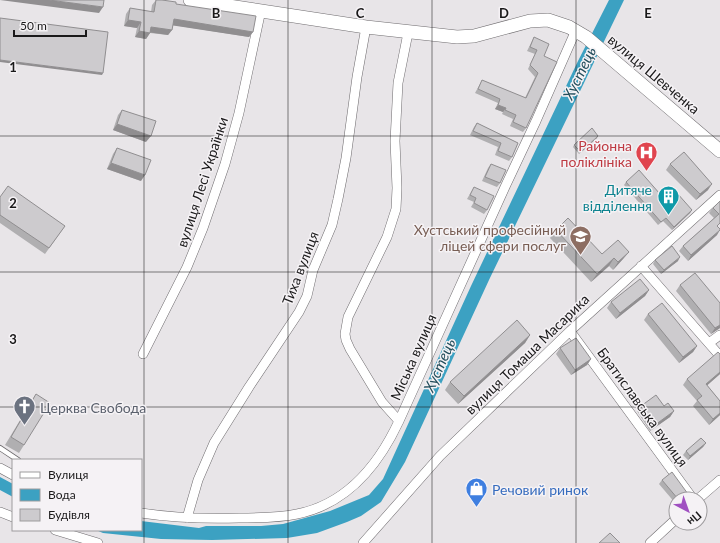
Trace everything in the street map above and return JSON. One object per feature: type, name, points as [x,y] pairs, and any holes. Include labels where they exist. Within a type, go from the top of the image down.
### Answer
[{"type":"main road","name":"вулиця Шевченка","points":[[190,0],[408,33],[466,37],[530,21],[543,20],[555,22],[581,33],[720,150]]},
{"type":"street","name":"вулиця Лесі Українки","points":[[143,354],[187,267],[203,228],[225,164],[239,113],[261,10]]},
{"type":"street","name":"Тиха вулиця","points":[[188,518],[201,473],[214,443],[299,312],[307,296],[313,270],[332,225],[339,193],[366,27]]},
{"type":"street","points":[[399,421],[382,402],[350,349],[345,334],[348,318],[387,237],[396,209],[397,188],[395,141],[398,82],[408,33]]},
{"type":"street","name":"Міська вулиця","points":[[142,513],[209,519],[279,517],[296,514],[320,506],[343,494],[371,468],[399,421],[539,114],[581,33]]},
{"type":"street","name":"вулиця Томаша Масарика","points":[[363,543],[440,456],[570,331],[720,195]]},
{"type":"street","points":[[641,266],[720,356]]},
{"type":"street","name":"Братиславська вулиця","points":[[570,331],[686,491]]},
{"type":"street","points":[[709,343],[720,335]]},
{"type":"street","points":[[0,467],[12,473]]},
{"type":"street","points":[[707,491],[720,480]]},
{"type":"street","points":[[0,512],[12,517]]},
{"type":"street","points":[[650,543],[668,526]]},
{"type":"street","points":[[58,531],[98,543]]},
{"type":"lane","points":[[0,448],[16,459]]},
{"type":"water","name":"Хустець","points":[[609,0],[624,0],[489,280],[405,462],[381,502],[361,516],[347,522],[317,533],[287,538],[212,540],[161,539],[103,533],[98,531],[142,531],[142,521],[199,528],[206,526],[261,526],[283,524],[330,511],[369,495],[383,479],[471,286],[578,61]]},
{"type":"water","points":[[0,477],[12,483],[12,496],[0,490]]},
{"type":"building","points":[[49,0],[104,0],[103,7]]},
{"type":"building","points":[[156,0],[256,16],[253,32],[174,19],[172,30],[151,27],[150,33],[139,31],[141,22],[128,20],[130,8],[154,12]]},
{"type":"building","points":[[0,18],[108,32],[103,73],[0,60]]},
{"type":"building","points":[[534,37],[549,44],[544,56],[557,62],[526,128],[513,122],[516,115],[505,110],[506,108],[498,105],[500,99],[478,89],[482,80],[526,98],[538,73],[530,65],[537,50],[530,47]]},
{"type":"building","points":[[122,110],[156,121],[151,136],[117,124]]},
{"type":"building","points":[[477,123],[518,143],[512,157],[498,151],[501,143],[473,131]]},
{"type":"building","points":[[592,128],[598,136],[581,152],[574,145]]},
{"type":"building","points":[[117,148],[151,160],[145,175],[111,163]]},
{"type":"building","points":[[684,152],[712,184],[700,194],[670,164]]},
{"type":"building","points":[[491,164],[506,170],[500,183],[485,177]]},
{"type":"building","points":[[639,170],[667,202],[677,193],[692,210],[674,227],[666,218],[661,222],[626,182]]},
{"type":"building","points":[[8,186],[65,226],[49,248],[0,215],[0,197]]},
{"type":"building","points":[[474,187],[494,196],[487,210],[474,203],[476,198],[470,195]]},
{"type":"building","points":[[720,201],[720,223],[717,226],[720,230],[691,255],[683,246],[719,214],[713,208]]},
{"type":"building","points":[[568,218],[602,254],[618,240],[629,252],[618,262],[614,258],[597,274],[556,230]]},
{"type":"building","points":[[672,246],[680,257],[664,270],[655,260]]},
{"type":"building","points":[[695,273],[720,303],[720,325],[715,328],[680,285]]},
{"type":"building","points":[[640,279],[649,290],[620,313],[611,302]]},
{"type":"building","points":[[662,303],[697,346],[683,357],[648,314]]},
{"type":"building","points":[[517,320],[530,335],[464,396],[450,382]]},
{"type":"building","points":[[576,338],[591,359],[575,370],[560,348]]},
{"type":"building","points":[[718,352],[720,354],[720,372],[706,384],[720,401],[720,413],[713,419],[697,400],[702,396],[687,379]]},
{"type":"building","name":"Церква Свобода","points":[[36,394],[50,403],[24,445],[11,437]]},
{"type":"building","points":[[656,395],[664,406],[668,403],[674,411],[655,425],[641,406]]},
{"type":"building","points":[[701,438],[706,443],[690,456],[686,451]]},
{"type":"building","points":[[672,472],[686,491],[671,491],[662,480]]},
{"type":"building","points":[[610,533],[620,543],[599,543]]},
{"type":"place","name":"Районна поліклініка","points":[[647,172]]},
{"type":"place","name":"Дитяче відділення","points":[[668,216]]},
{"type":"place","name":"Хустський професійний ліцей сфери послуг","points":[[581,256]]},
{"type":"place","name":"Церква Свобода","points":[[25,426]]},
{"type":"place","name":"Речовий ринок","points":[[476,508]]}]
